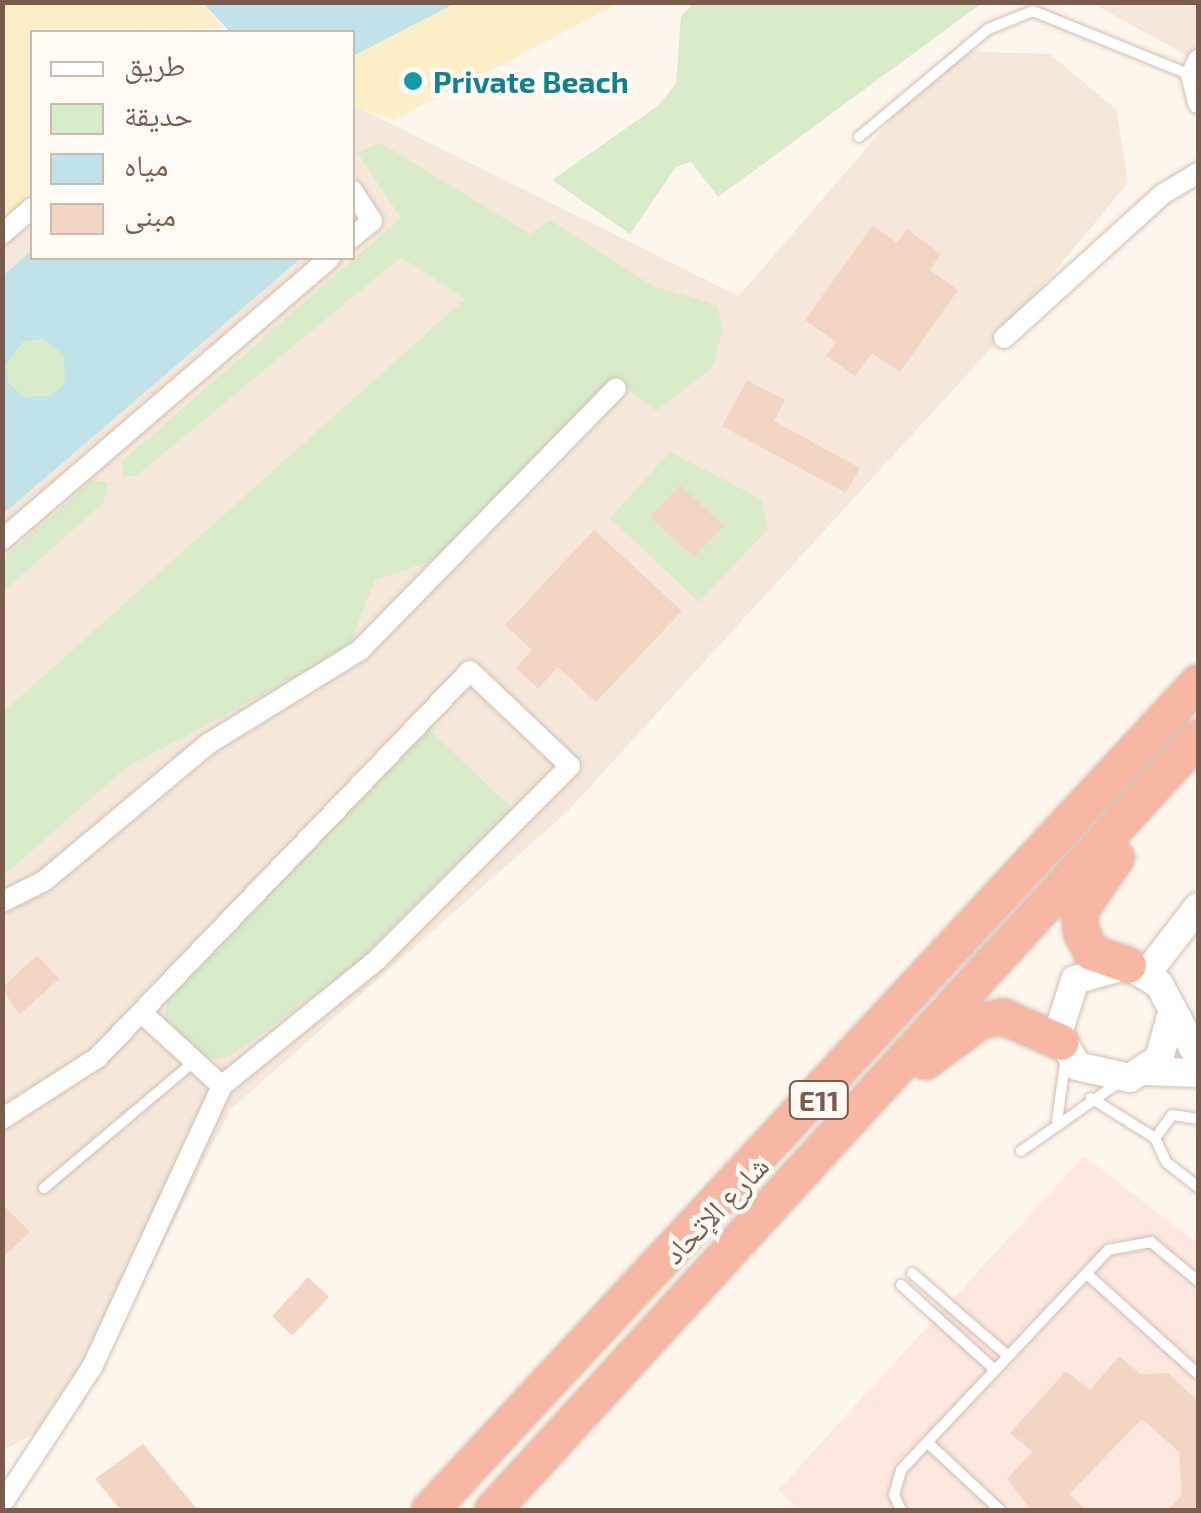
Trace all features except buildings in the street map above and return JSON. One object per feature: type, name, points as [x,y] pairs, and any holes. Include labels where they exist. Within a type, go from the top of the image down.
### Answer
[{"type":"highway","name":"شارع الإتحاد","points":[[429,1510],[1198,682]]},
{"type":"highway","name":"شارع الإتحاد","points":[[492,1510],[1198,737]]},
{"type":"highway","points":[[1137,969],[1092,952],[1079,911],[1198,753]]},
{"type":"highway","points":[[839,1131],[979,1021],[1027,1021],[1063,1046]]},
{"type":"street","points":[[1195,67],[1198,103]]},
{"type":"street","points":[[1004,338],[1163,194],[1198,174]]},
{"type":"street","points":[[355,195],[372,221],[355,235]]},
{"type":"street","points":[[2,234],[30,210]]},
{"type":"street","points":[[2,540],[328,260]]},
{"type":"street","points":[[2,902],[44,881],[208,744],[360,650],[616,389]]},
{"type":"street","points":[[2,1119],[98,1058],[470,671],[570,766],[378,960],[222,1086],[92,1367],[2,1504]]},
{"type":"street","points":[[1198,907],[1137,969],[1075,980],[1058,1014],[1063,1046],[1094,1076],[1198,1072]]},
{"type":"street","points":[[1137,969],[1172,1012],[1198,1056]]},
{"type":"street","points":[[142,1012],[189,1066],[222,1086]]},
{"type":"street","points":[[1137,1074],[1168,1044],[1172,1012]]},
{"type":"lane","points":[[860,137],[988,29],[1033,11],[1062,15],[1195,67]]},
{"type":"lane","points":[[1057,1121],[1063,1046]]},
{"type":"lane","points":[[44,1188],[189,1066]]},
{"type":"lane","points":[[1020,1151],[1057,1121],[1137,1074]]},
{"type":"lane","points":[[1092,1098],[1155,1138],[1166,1162],[1198,1187]]},
{"type":"lane","points":[[1155,1138],[1172,1115],[1198,1119]]},
{"type":"lane","points":[[901,1510],[896,1481],[927,1442],[1108,1250],[1140,1240],[1198,1281]]},
{"type":"lane","points":[[912,1273],[1008,1356]]},
{"type":"lane","points":[[1086,1274],[1198,1374]]},
{"type":"lane","points":[[900,1286],[995,1370]]},
{"type":"lane","points":[[927,1442],[1000,1510]]},
{"type":"shaded area","points":[[1092,3],[1198,3],[1198,62]]},
{"type":"shaded area","points":[[950,51],[1050,54],[1116,109],[1128,183],[985,355],[566,813],[230,1110],[81,1407],[3,1451],[2,219],[30,195],[30,260],[355,260],[355,106],[739,296]]},
{"type":"shaded area","points":[[1084,1156],[1198,1244],[1198,1510],[800,1510],[778,1490]]},
{"type":"green space","points":[[694,2],[982,3],[718,197],[691,162],[676,167],[630,234],[552,180],[659,105],[676,83],[681,16]]},
{"type":"green space","points":[[381,143],[530,234],[550,220],[653,286],[717,305],[723,330],[712,368],[656,411],[613,377],[440,558],[374,581],[349,649],[127,767],[3,876],[2,713],[465,299],[401,257],[135,477],[122,475],[122,461],[401,218],[357,152]]},
{"type":"green space","points":[[37,338],[59,347],[68,369],[59,391],[37,400],[15,391],[6,369],[15,347]]},
{"type":"green space","points":[[670,452],[761,499],[768,529],[699,602],[610,518]]},
{"type":"green space","points":[[91,481],[108,482],[104,502],[3,592],[3,559]]},
{"type":"green space","points":[[424,724],[519,815],[359,963],[229,1057],[207,1059],[165,1019],[169,987]]},
{"type":"sand","points":[[3,3],[202,3],[224,28],[30,30],[30,195],[3,219]]},
{"type":"sand","name":"Private Beach","points":[[456,3],[620,3],[394,120],[355,106],[355,54]]},
{"type":"water","points":[[203,3],[456,3],[355,55],[355,30],[228,30]]},
{"type":"water","points":[[30,252],[30,260],[299,260],[3,514],[3,276]],"holes":[[[43,339],[64,355],[65,382],[52,396],[24,397],[9,384],[6,364],[24,341]]]},
{"type":"place","name":"Private Beach","points":[[413,81]]}]
